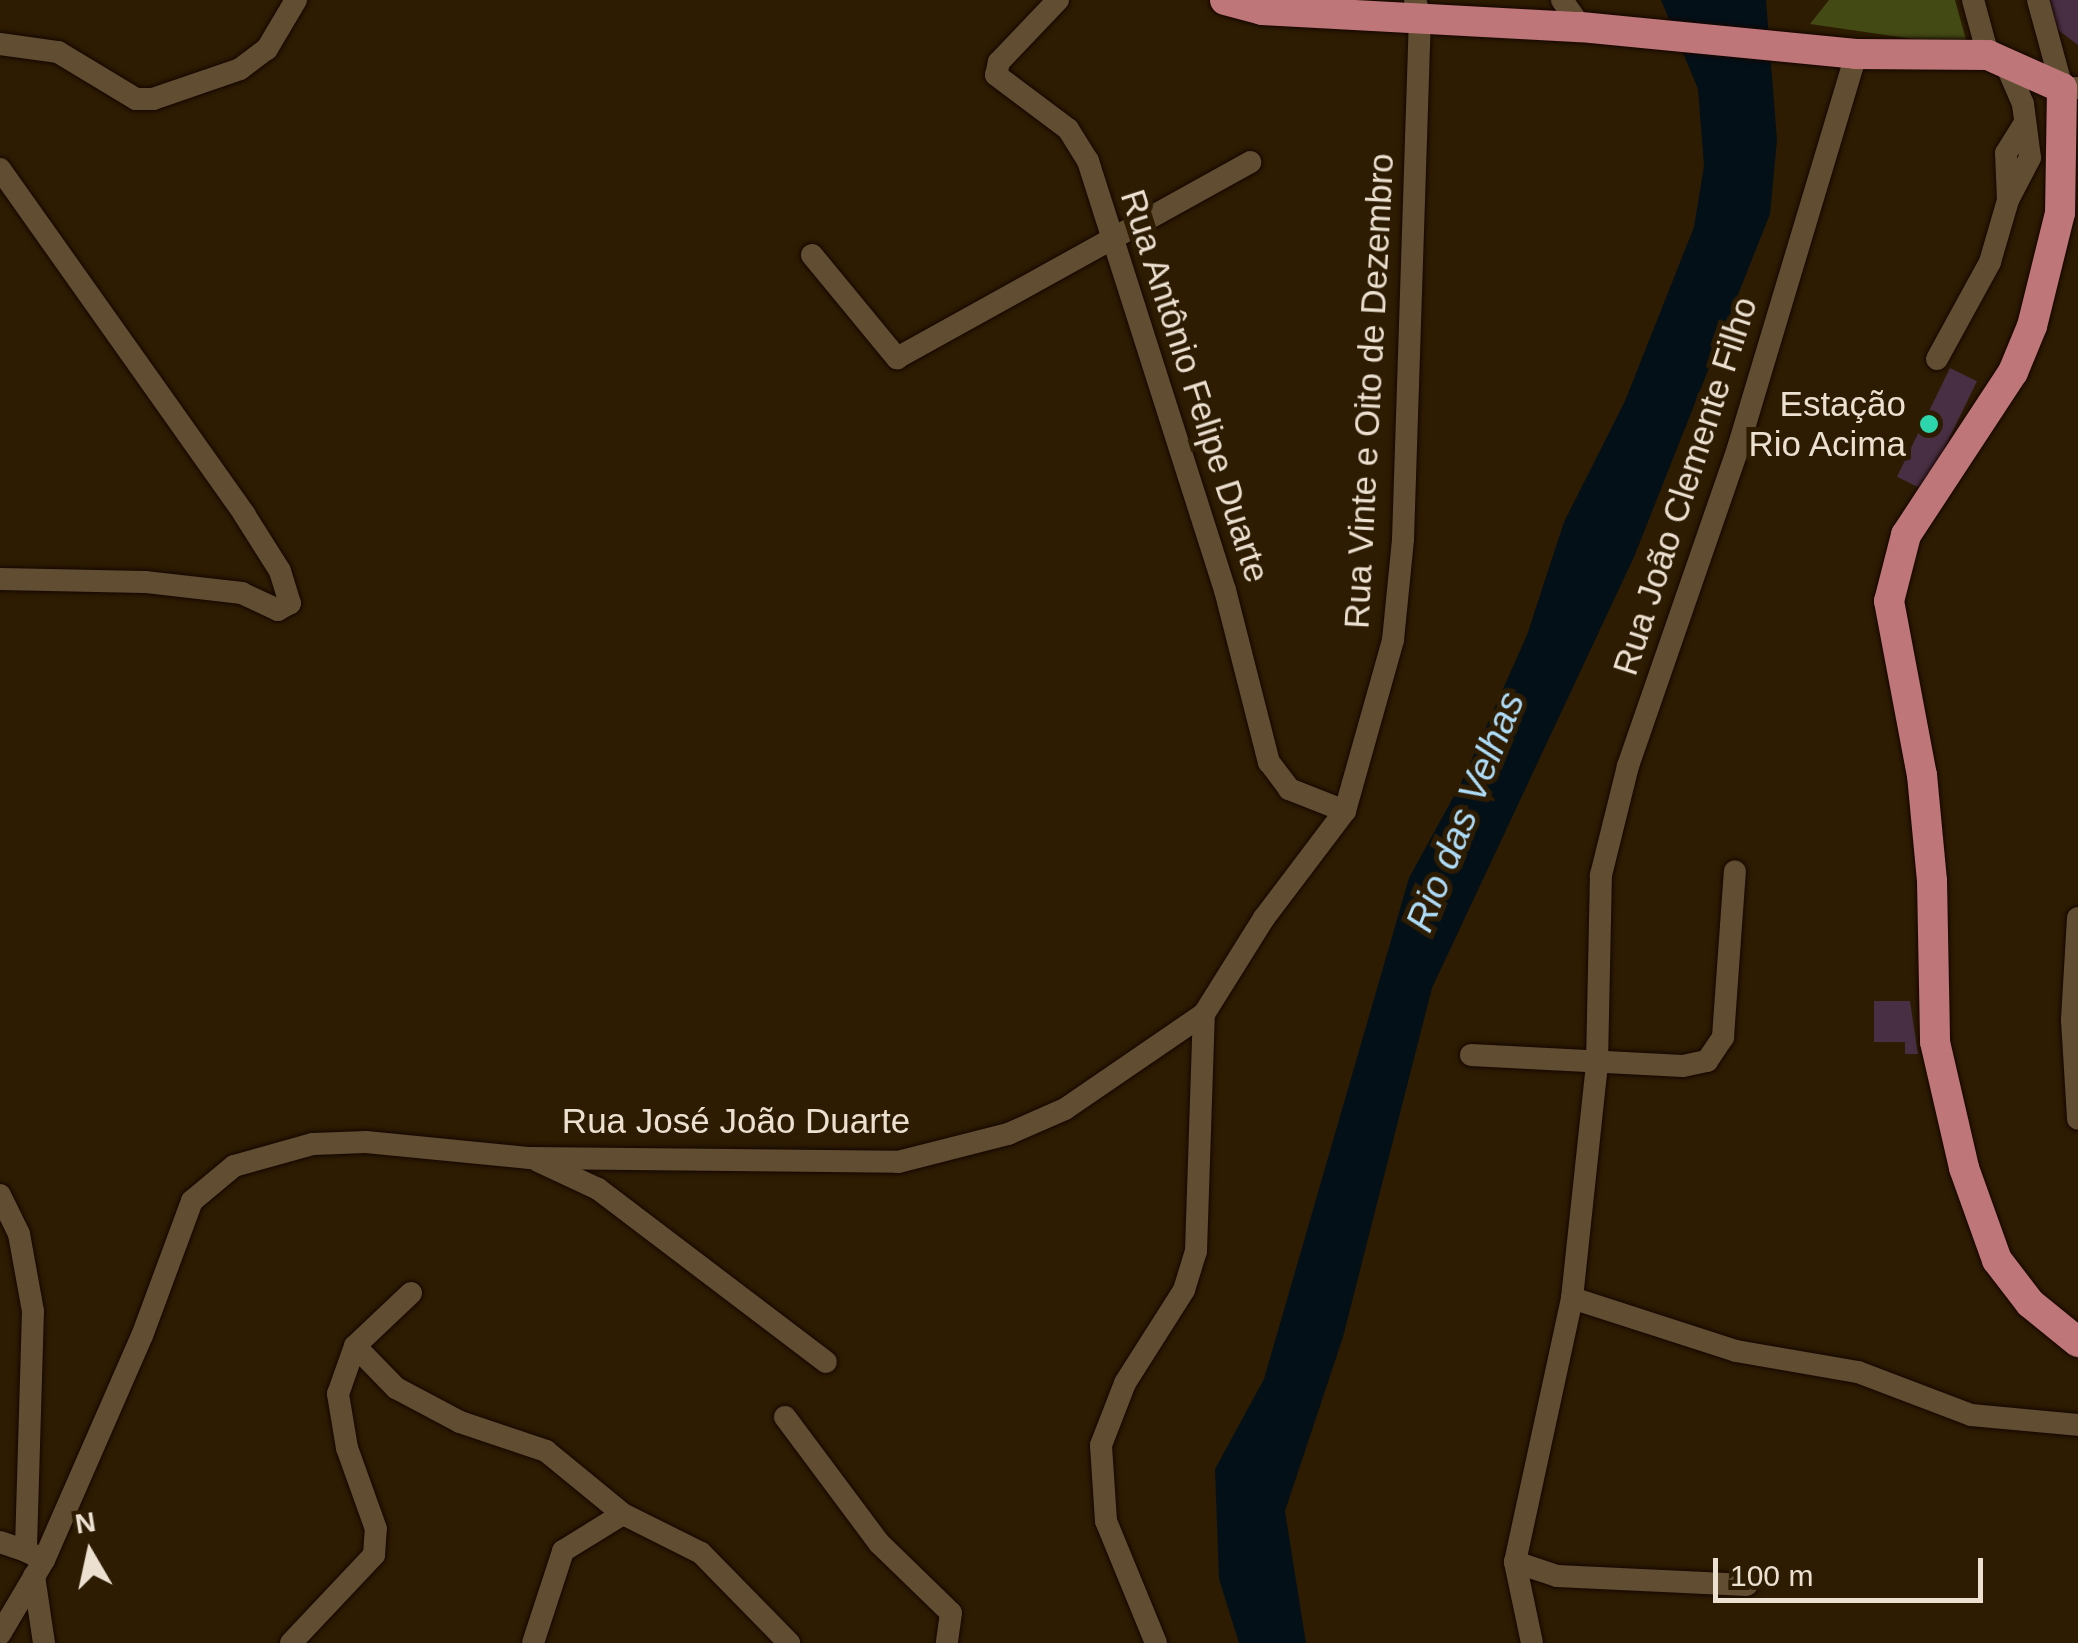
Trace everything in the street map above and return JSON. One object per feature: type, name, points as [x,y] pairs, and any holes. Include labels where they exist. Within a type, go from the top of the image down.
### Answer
[{"type":"main road","points":[[1225,0],[1262,10],[1418,8],[1856,54],[1998,61],[2070,88],[2060,213],[2032,326],[2013,372],[1906,535],[1889,601],[1922,775],[1932,881],[1935,1042],[1964,1168],[1997,1260],[2030,1303],[2078,1342]]},
{"type":"street","points":[[0,44],[58,52],[105,74],[136,98],[153,100],[240,69],[266,49],[296,0]]},
{"type":"street","name":"Rua Antônio Felipe Duarte","points":[[1058,0],[995,72],[1078,140],[1224,590],[1269,762],[1289,789],[1345,811]]},
{"type":"street","points":[[1562,0],[1581,28]]},
{"type":"street","points":[[2038,0],[2070,88]]},
{"type":"street","points":[[1936,359],[1990,262],[2008,200],[2006,152],[2023,126],[2023,104],[1998,61],[1980,2]]},
{"type":"street","name":"Rua Vinte e Oito de Dezembro","points":[[1204,1014],[1264,918],[1345,811],[1400,600],[1418,8]]},
{"type":"street","name":"Rua João Clemente Filho","points":[[1532,1643],[1519,1599],[1514,1562],[1572,1298],[1596,1063],[1601,875],[1613,818],[1738,448],[1856,54]]},
{"type":"street","points":[[812,255],[897,358],[1250,162]]},
{"type":"street","points":[[0,169],[244,514],[280,571],[290,603],[278,610],[242,593],[145,582],[0,580]]},
{"type":"street","points":[[1471,1055],[1683,1066],[1714,1056],[1723,1037],[1735,871]]},
{"type":"street","points":[[2078,918],[2072,1020],[2078,1119]]},
{"type":"street","points":[[1156,1643],[1106,1521],[1099,1463],[1107,1418],[1184,1290],[1196,1250],[1204,1014]]},
{"type":"street","name":"Rua José João Duarte","points":[[0,1634],[142,1336],[192,1201],[212,1182],[268,1152],[313,1144],[530,1158],[898,1162],[1008,1134],[1065,1109],[1204,1014]]},
{"type":"street","name":"Rua José João Duarte","points":[[530,1158],[598,1189],[826,1362]]},
{"type":"street","points":[[0,1196],[19,1234],[33,1311],[34,1562],[44,1643]]},
{"type":"street","points":[[291,1643],[374,1555],[376,1529],[347,1448],[338,1394],[355,1346],[411,1293]]},
{"type":"street","points":[[1572,1298],[1736,1352],[1858,1372],[1971,1416],[2078,1425]]},
{"type":"street","points":[[355,1346],[409,1396],[460,1422],[546,1451],[623,1514],[700,1553],[790,1643]]},
{"type":"street","points":[[786,1418],[878,1543],[950,1612],[947,1643]]},
{"type":"street","points":[[532,1643],[558,1560],[623,1514]]},
{"type":"street","points":[[0,1542],[34,1562]]},
{"type":"street","points":[[1514,1562],[1557,1576],[1747,1585]]},
{"type":"street","points":[[1519,1599],[1557,1576]]},
{"type":"green space","points":[[1829,0],[1955,0],[1968,47],[1810,24]]},
{"type":"water","name":"Rio das Velhas","points":[[1661,0],[1766,0],[1777,140],[1770,214],[1634,557],[1432,988],[1343,1337],[1285,1511],[1306,1643],[1239,1643],[1219,1579],[1215,1469],[1264,1379],[1409,878],[1461,783],[1527,635],[1564,522],[1625,401],[1694,227],[1704,166],[1698,89]]},
{"type":"building","points":[[2045,0],[2078,0],[2078,45],[2050,24]]},
{"type":"building","name":"Estação Rio Acima","points":[[1950,368],[1977,381],[1924,490],[1897,477]]},
{"type":"building","points":[[1874,1001],[1910,1001],[1918,1054],[1905,1054],[1905,1042],[1874,1042]]},
{"type":"place","name":"Estação Rio Acima","points":[[1929,424]]}]
